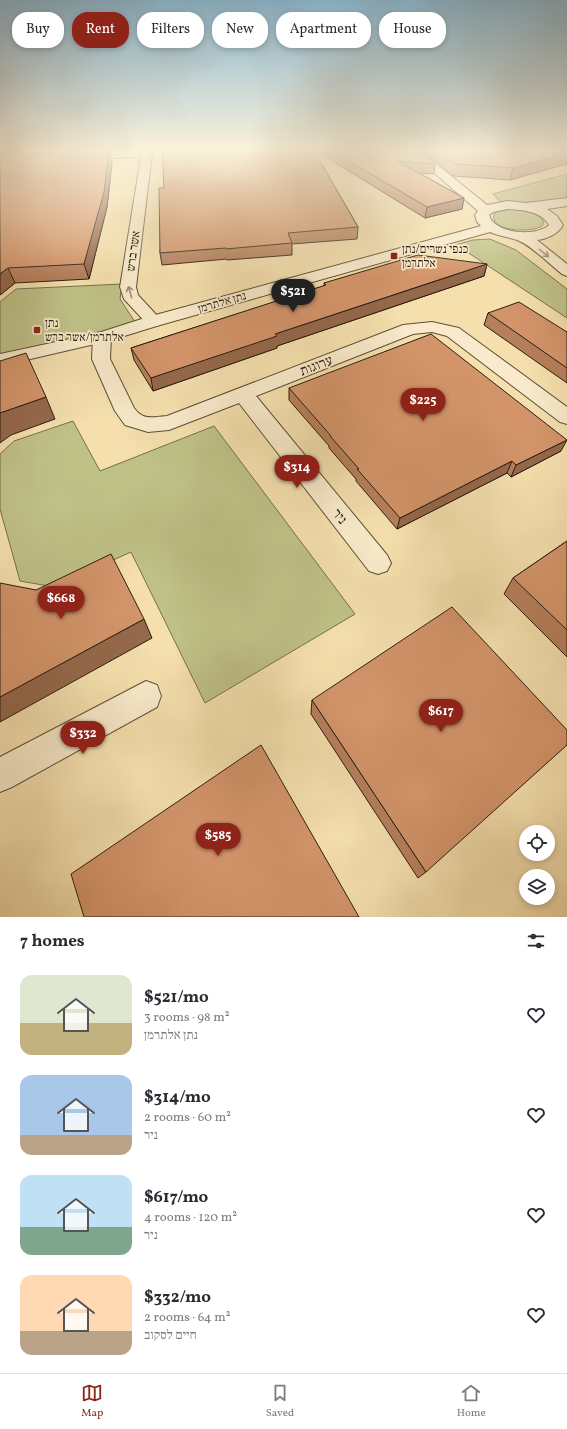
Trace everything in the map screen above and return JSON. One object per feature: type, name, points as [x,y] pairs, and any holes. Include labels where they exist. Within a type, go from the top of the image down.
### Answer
[{"type":"street","name":"אשר ברש","points":[[141,192],[128,287],[130,296],[154,321]]},
{"type":"street","points":[[463,192],[485,210]]},
{"type":"street","points":[[555,227],[549,233],[541,236],[520,236],[498,232],[490,228],[481,218],[481,214],[485,210],[498,206],[548,205],[567,202]]},
{"type":"street","points":[[521,206],[546,214],[554,220],[555,227]]},
{"type":"street","points":[[567,211],[559,217],[551,240],[555,246],[567,254]]},
{"type":"street","name":"נתן אלתרמן","points":[[0,360],[102,337],[154,321],[490,228]]},
{"type":"street","points":[[520,236],[532,243],[567,270]]},
{"type":"street","name":"ערוגות","points":[[102,337],[101,359],[125,412],[132,420],[148,425],[168,423],[409,329],[421,327],[434,327],[454,332],[567,417]]},
{"type":"street","name":"ניר","points":[[243,394],[378,563]]},
{"type":"street","points":[[0,775],[146,696]]},
{"type":"green space","points":[[501,192],[567,192],[567,198],[543,203],[519,204],[502,201],[497,199],[493,194]]},
{"type":"green space","points":[[512,209],[535,214],[542,219],[544,223],[542,226],[537,228],[521,230],[504,228],[494,220],[494,214],[498,211]]},
{"type":"green space","points":[[490,239],[516,250],[567,289],[567,318],[464,250],[451,246],[473,240]]},
{"type":"green space","points":[[122,284],[120,299],[137,325],[0,356],[0,302],[16,289]]},
{"type":"green space","points":[[73,421],[100,471],[214,426],[355,614],[205,703],[131,552],[54,587],[20,581],[0,509],[0,454],[14,441]]},
{"type":"building","points":[[0,192],[104,192],[84,264],[8,268],[0,274]]},
{"type":"building","points":[[159,192],[338,192],[358,227],[288,233],[292,243],[160,253]]},
{"type":"building","points":[[401,192],[453,192],[464,198],[427,207]]},
{"type":"building","points":[[418,255],[487,264],[275,334],[277,336],[151,378],[131,348],[326,285],[324,283]]},
{"type":"building","points":[[519,302],[567,332],[567,368],[488,313]]},
{"type":"building","points":[[431,334],[567,440],[516,465],[512,461],[400,518],[289,388]]},
{"type":"building","points":[[26,353],[46,397],[0,413],[0,361]]},
{"type":"building","points":[[567,541],[567,630],[513,578]]},
{"type":"building","points":[[111,554],[144,619],[0,697],[0,583],[36,590]]},
{"type":"building","points":[[452,607],[567,730],[567,745],[426,872],[312,700]]},
{"type":"building","points":[[261,745],[359,917],[84,917],[71,874]]},
{"type":"place","name":"כנפי נשרים/נתן אלתרמן","points":[[394,256]]},
{"type":"place","name":"נתן אלתרמן/אשר ברש","points":[[37,330]]}]
